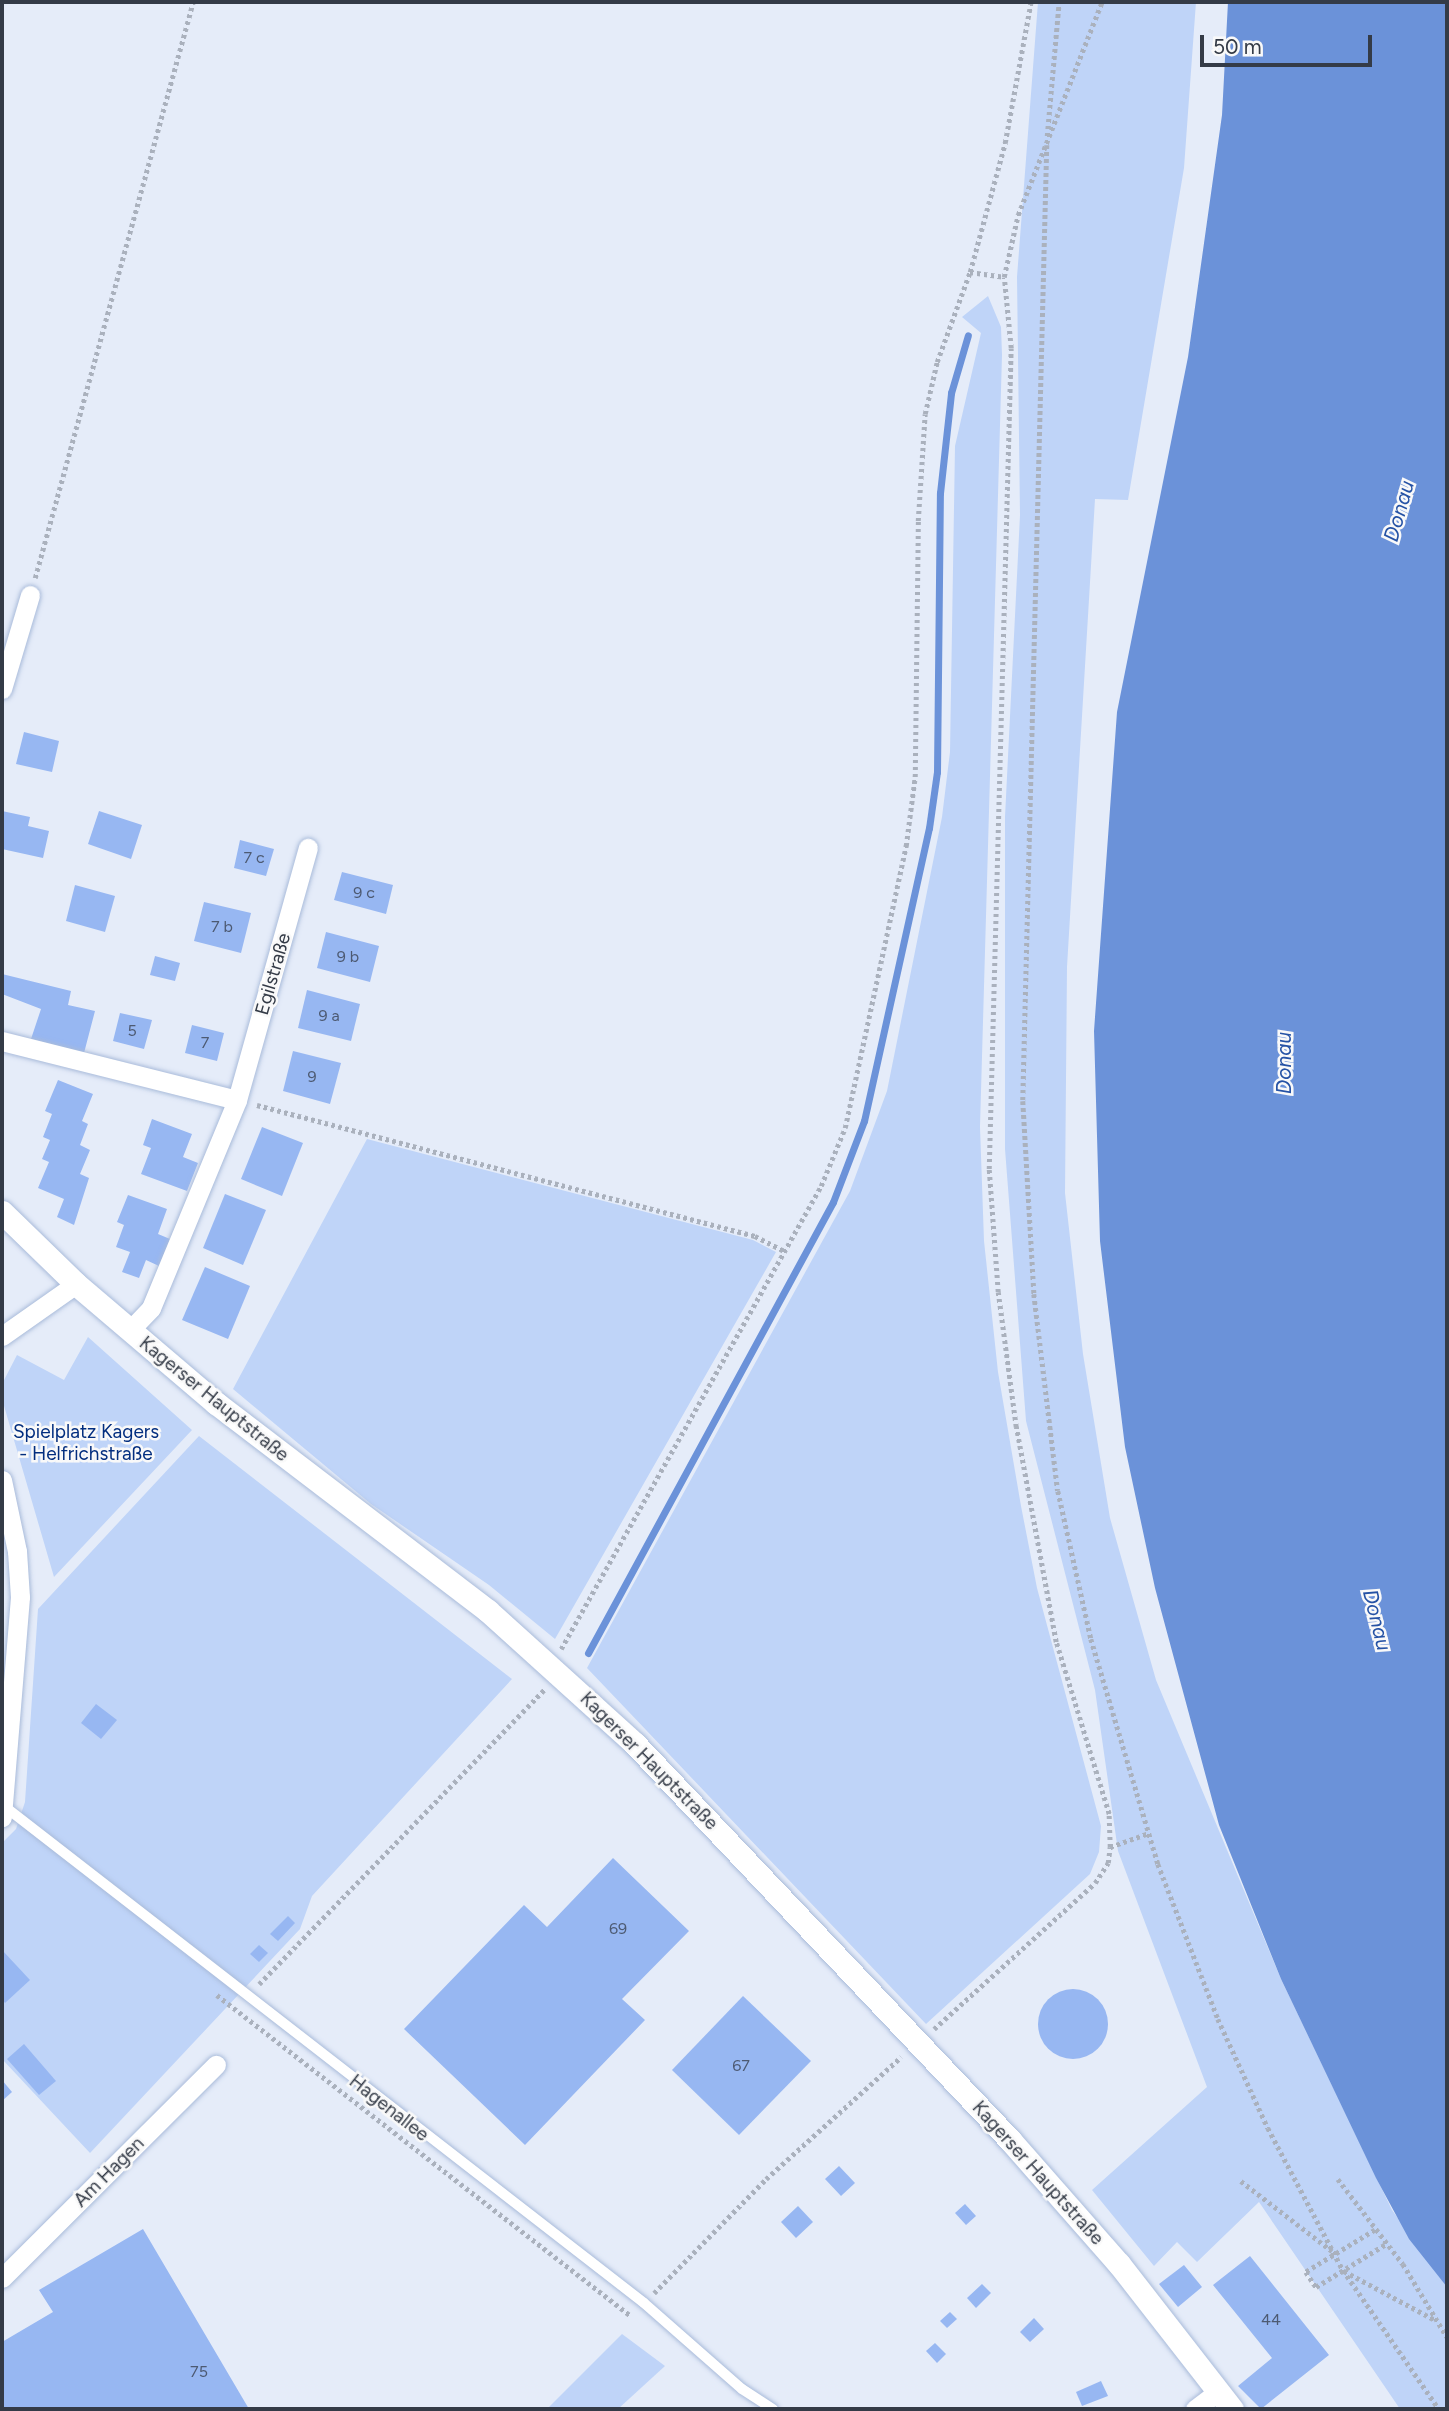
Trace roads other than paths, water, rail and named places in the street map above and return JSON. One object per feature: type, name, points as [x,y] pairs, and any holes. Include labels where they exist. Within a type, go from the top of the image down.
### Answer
[{"type":"street","points":[[2,689],[30,595]]},
{"type":"street","name":"Egilstraße","points":[[130,1330],[151,1308],[237,1100],[309,848]]},
{"type":"street","points":[[2,1041],[237,1100]]},
{"type":"street","name":"Kagerser Hauptstraße","points":[[2,1212],[76,1284],[216,1403],[488,1611],[555,1668],[635,1744],[920,2041],[1119,2264],[1233,2409]]},
{"type":"street","points":[[2,1336],[76,1284]]},
{"type":"street","points":[[2,1480],[17,1550],[20,1597],[3,1813]]},
{"type":"street","name":"Am Hagen","points":[[2,2278],[216,2064]]},
{"type":"street","points":[[1195,2409],[1219,2391]]},
{"type":"lane","name":"Hagenallee","points":[[3,1813],[644,2302],[742,2389],[773,2409]]},
{"type":"water","name":"Donau","points":[[1228,2],[1447,2],[1447,2287],[1409,2239],[1376,2178],[1281,1979],[1219,1825],[1155,1588],[1125,1447],[1100,1241],[1094,1031],[1117,712],[1188,357],[1222,115]]},
{"type":"waterway","points":[[588,1653],[833,1202],[864,1121],[929,828],[937,772],[940,493],[951,393],[968,335]]},
{"type":"park label","name":"Spielplatz Kagers - Helfrichstraße","points":[[86,1443]]}]
